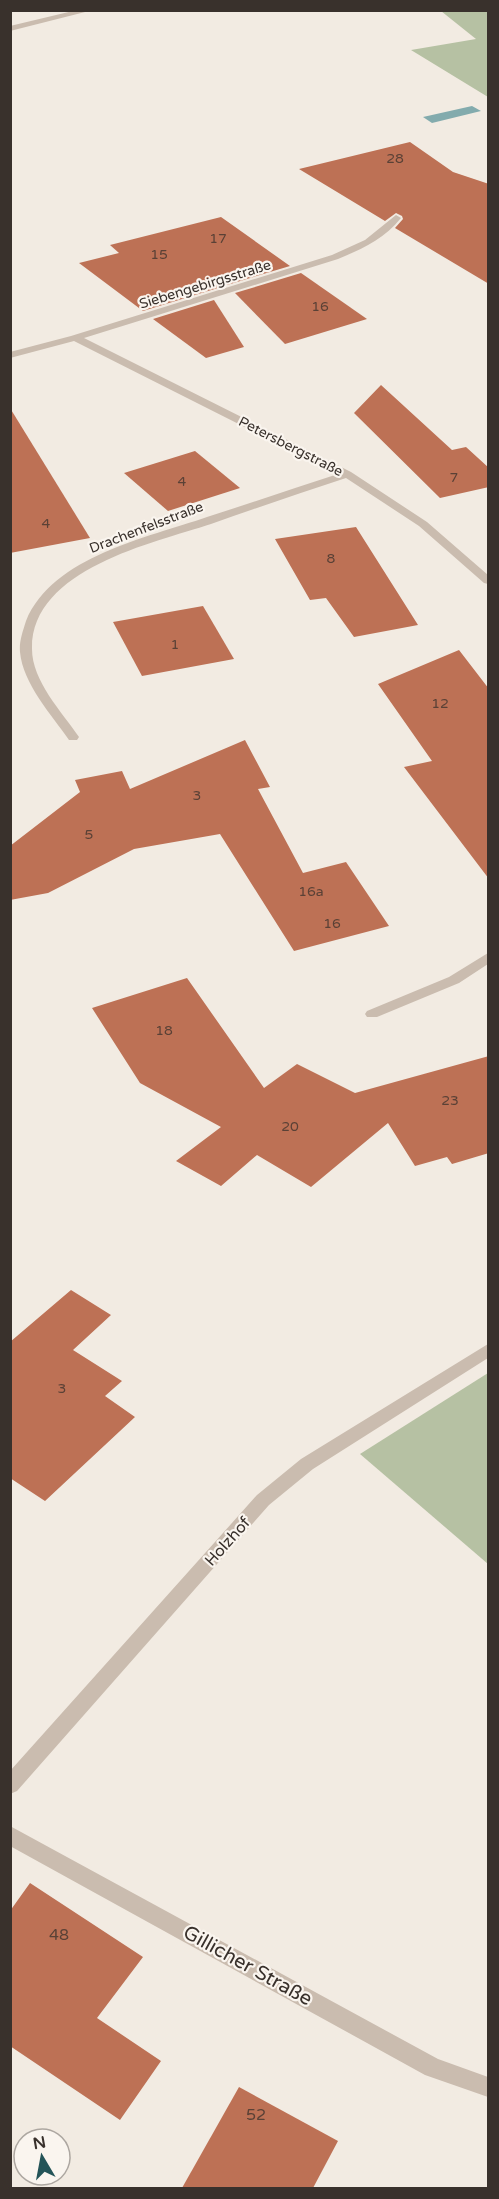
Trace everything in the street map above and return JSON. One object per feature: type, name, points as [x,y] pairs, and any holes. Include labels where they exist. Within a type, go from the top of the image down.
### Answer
[{"type":"street","points":[[10,29],[89,10]]},
{"type":"street","name":"Siebengebirgsstraße","points":[[10,355],[75,338],[334,257],[372,241],[396,218]]},
{"type":"street","name":"Petersbergstraße","points":[[75,338],[347,474],[423,524],[489,581]]},
{"type":"street","name":"Drachenfelsstraße","points":[[74,737],[38,683],[27,661],[26,643],[30,627],[38,607],[53,589],[78,570],[107,555],[347,474]]},
{"type":"street","points":[[372,1014],[454,981],[489,958]]},
{"type":"street","name":"Holzhof","points":[[10,1785],[263,1500],[307,1464],[489,1350]]},
{"type":"street","name":"Gillicher Straße","points":[[10,1834],[433,2068],[489,2088]]},
{"type":"green space","points":[[441,11],[488,11],[488,97],[411,50],[476,39]]},
{"type":"green space","points":[[488,1373],[488,1564],[360,1454]]},
{"type":"water","points":[[472,106],[481,111],[432,123],[423,117]]},
{"type":"building","points":[[410,142],[453,172],[489,184],[489,284],[395,228],[403,219],[402,216],[396,213],[385,221],[299,169]]},
{"type":"building","points":[[221,217],[290,266],[225,284],[143,311],[79,263],[119,253],[110,245]]},
{"type":"building","points":[[301,273],[367,319],[285,344],[235,293]]},
{"type":"building","points":[[214,300],[244,347],[206,358],[153,319]]},
{"type":"building","points":[[381,385],[452,450],[466,447],[489,468],[489,487],[440,498],[354,413]]},
{"type":"building","points":[[10,408],[90,538],[10,553]]},
{"type":"building","points":[[195,451],[240,488],[168,511],[124,473]]},
{"type":"building","points":[[356,527],[418,625],[354,637],[326,598],[310,600],[275,539]]},
{"type":"building","points":[[203,606],[234,659],[142,676],[113,622]]},
{"type":"building","points":[[459,650],[489,689],[489,879],[404,767],[432,761],[378,684]]},
{"type":"building","points":[[245,740],[270,787],[258,789],[303,873],[346,862],[389,926],[294,951],[220,834],[134,849],[48,893],[10,900],[10,846],[80,792],[75,780],[122,771],[130,789]]},
{"type":"building","points":[[187,978],[264,1088],[297,1064],[355,1093],[489,1056],[489,1153],[452,1164],[447,1157],[415,1166],[388,1123],[311,1187],[257,1155],[221,1186],[176,1161],[221,1127],[140,1083],[92,1008]]},
{"type":"building","points":[[71,1290],[111,1315],[73,1350],[122,1381],[105,1396],[135,1417],[45,1501],[10,1478],[10,1342]]},
{"type":"building","points":[[30,1883],[143,1957],[97,2018],[161,2061],[120,2120],[10,2046],[10,1911]]},
{"type":"building","points":[[239,2087],[338,2141],[313,2188],[182,2188]]}]
